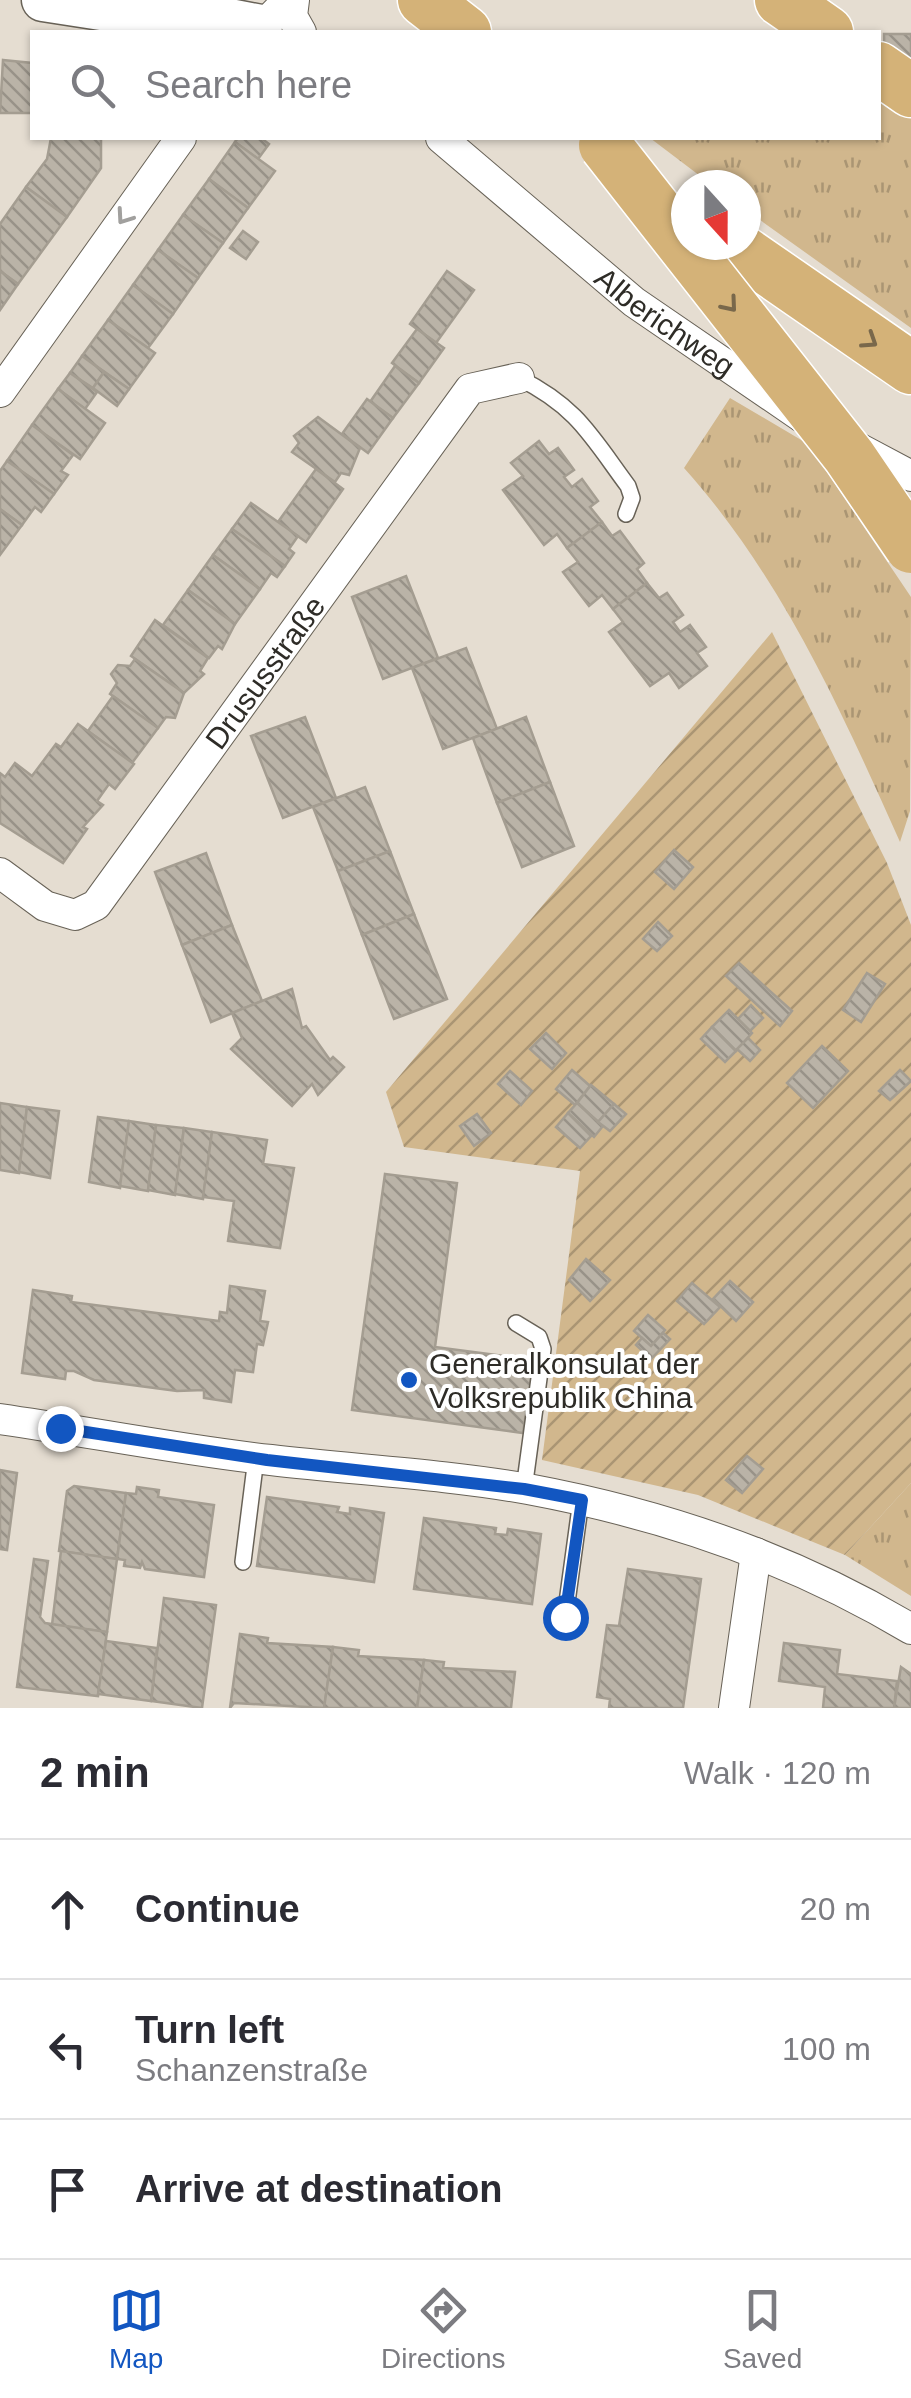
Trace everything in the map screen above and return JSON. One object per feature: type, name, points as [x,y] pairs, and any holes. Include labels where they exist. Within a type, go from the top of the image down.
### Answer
[{"type":"highway","points":[[424,0],[462,30]]},
{"type":"highway","points":[[780,0],[824,30]]},
{"type":"highway","points":[[881,70],[911,91]]},
{"type":"highway","points":[[601,141],[671,196]]},
{"type":"highway","points":[[601,141],[849,456],[911,547]]},
{"type":"highway","points":[[754,260],[911,368]]},
{"type":"main road","points":[[44,0],[127,13],[256,19]]},
{"type":"street","points":[[0,392],[179,140]]},
{"type":"street","name":"Alberichweg","points":[[443,140],[634,302],[698,349],[799,416],[911,476]]},
{"type":"street","name":"Drususstraße","points":[[0,873],[45,906],[75,916],[96,905],[470,389],[519,378]]},
{"type":"street","points":[[0,1419],[256,1458],[524,1489],[582,1500],[700,1531],[874,1607],[911,1629]]},
{"type":"street","points":[[734,1708],[756,1553]]},
{"type":"lane","points":[[519,378],[558,398],[574,414],[628,486],[632,498],[626,514]]},
{"type":"lane","points":[[516,1323],[539,1338],[543,1349],[524,1489]]},
{"type":"lane","points":[[243,1562],[256,1458]]},
{"type":"lane","points":[[565,1617],[582,1500]]},
{"type":"green space","points":[[881,95],[911,116],[911,328],[761,221],[761,170],[692,170],[653,140],[881,140]]},
{"type":"green space","points":[[730,398],[808,444],[911,597],[910,811],[900,842],[831,694],[779,599],[719,510],[684,468]]},
{"type":"green space","points":[[772,632],[887,863],[911,925],[911,1483],[845,1555],[698,1495],[542,1460],[580,1171],[404,1147],[386,1092]]},
{"type":"green space","points":[[911,1483],[911,1596],[845,1555]]},
{"type":"building","points":[[884,34],[911,34],[911,76],[885,76]]},
{"type":"building","points":[[3,60],[30,63],[30,113],[0,113]]},
{"type":"building","points":[[51,140],[101,140],[101,168],[67,217],[26,187],[47,159]]},
{"type":"building","points":[[264,140],[269,144],[258,159],[235,142]]},
{"type":"building","points":[[235,142],[275,171],[248,208],[209,179]]},
{"type":"building","points":[[209,179],[248,208],[223,243],[183,215]]},
{"type":"building","points":[[26,187],[67,217],[18,284],[0,271],[0,224]]},
{"type":"building","points":[[183,215],[223,243],[198,278],[158,250]]},
{"type":"building","points":[[243,231],[258,242],[246,259],[230,248]]},
{"type":"building","points":[[158,250],[198,278],[173,314],[133,285]]},
{"type":"building","points":[[0,271],[18,284],[0,310]]},
{"type":"building","points":[[447,271],[474,290],[436,343],[410,324]]},
{"type":"building","points":[[133,285],[173,314],[148,348],[108,320]]},
{"type":"building","points":[[108,320],[155,353],[129,389],[82,356]]},
{"type":"building","points":[[417,329],[444,348],[419,383],[392,363]]},
{"type":"building","points":[[82,356],[104,372],[93,388],[70,373]]},
{"type":"building","points":[[395,366],[419,383],[393,418],[370,402]]},
{"type":"building","points":[[104,372],[129,389],[117,406],[93,388]]},
{"type":"building","points":[[70,373],[97,392],[85,409],[58,389]]},
{"type":"building","points":[[58,389],[105,423],[80,459],[32,425]]},
{"type":"building","points":[[367,399],[393,418],[368,453],[342,434]]},
{"type":"building","points":[[318,417],[360,448],[349,475],[341,473],[335,482],[292,452],[299,443],[294,436]]},
{"type":"building","points":[[32,425],[73,455],[61,471],[68,475],[54,494],[7,461]]},
{"type":"building","points":[[539,441],[549,454],[558,448],[574,470],[564,477],[572,487],[582,479],[598,501],[590,507],[602,522],[567,548],[557,534],[544,545],[503,490],[523,476],[511,463]]},
{"type":"building","points":[[7,461],[54,494],[41,512],[35,507],[22,525],[0,509],[0,471]]},
{"type":"building","points":[[316,469],[343,489],[306,542],[278,522]]},
{"type":"building","points":[[251,503],[298,536],[289,549],[294,553],[285,566],[232,529]]},
{"type":"building","points":[[0,509],[22,525],[0,555]]},
{"type":"building","points":[[602,522],[612,536],[620,531],[644,563],[637,569],[647,583],[613,609],[602,595],[589,606],[563,572],[578,562],[567,548]]},
{"type":"building","points":[[232,529],[285,566],[277,577],[271,573],[260,589],[213,555]]},
{"type":"building","points":[[213,555],[260,589],[235,624],[188,590]]},
{"type":"building","points":[[406,576],[438,658],[383,679],[352,597]]},
{"type":"building","points":[[647,583],[659,598],[667,593],[683,615],[673,622],[680,632],[690,625],[706,647],[697,653],[707,666],[679,688],[669,673],[650,686],[609,632],[623,622],[613,609]]},
{"type":"building","points":[[188,590],[235,624],[222,649],[218,646],[209,658],[163,625]]},
{"type":"building","points":[[155,620],[208,658],[200,671],[204,674],[184,693],[131,656]]},
{"type":"building","points":[[466,648],[497,729],[443,749],[412,668]]},
{"type":"building","points":[[135,659],[184,693],[175,718],[166,717],[158,728],[110,694],[117,683],[111,674],[118,665],[130,666]]},
{"type":"building","points":[[113,696],[158,728],[132,763],[88,731]]},
{"type":"building","points":[[305,717],[336,798],[283,818],[251,736]]},
{"type":"building","points":[[526,717],[550,782],[497,803],[473,738]]},
{"type":"building","points":[[78,724],[134,764],[115,789],[109,784],[97,801],[103,805],[83,827],[87,829],[63,863],[0,823],[0,773],[5,777],[15,763],[32,776],[56,744],[61,747]]},
{"type":"building","points":[[550,782],[574,846],[522,867],[497,803]]},
{"type":"building","points":[[365,787],[390,851],[338,871],[313,807]]},
{"type":"building","points":[[674,850],[693,867],[674,889],[655,872]]},
{"type":"building","points":[[390,851],[414,914],[362,935],[338,871]]},
{"type":"building","points":[[206,853],[232,925],[182,945],[155,872]]},
{"type":"building","points":[[414,914],[447,999],[394,1019],[362,935]]},
{"type":"building","points":[[658,922],[672,936],[657,951],[643,939]]},
{"type":"building","points":[[232,925],[262,1001],[211,1022],[182,945]]},
{"type":"building","points":[[739,963],[792,1011],[780,1026],[726,976]]},
{"type":"building","points":[[867,973],[885,984],[861,1022],[843,1010]]},
{"type":"building","points":[[292,989],[302,1028],[306,1026],[330,1060],[333,1057],[344,1067],[318,1095],[312,1084],[292,1106],[231,1049],[242,1038],[232,1013]]},
{"type":"building","points":[[751,1005],[763,1018],[750,1031],[738,1019]]},
{"type":"building","points":[[729,1010],[752,1033],[736,1051],[712,1027]]},
{"type":"building","points":[[712,1027],[736,1051],[725,1062],[701,1039]]},
{"type":"building","points":[[546,1033],[566,1053],[552,1069],[530,1049]]},
{"type":"building","points":[[748,1038],[760,1050],[750,1061],[737,1049]]},
{"type":"building","points":[[822,1046],[848,1071],[813,1108],[787,1083]]},
{"type":"building","points":[[572,1070],[590,1086],[575,1105],[556,1089]]},
{"type":"building","points":[[900,1070],[911,1081],[890,1100],[879,1091]]},
{"type":"building","points":[[510,1071],[532,1091],[521,1105],[498,1084]]},
{"type":"building","points":[[591,1085],[614,1104],[598,1122],[577,1103]]},
{"type":"building","points":[[0,1103],[27,1107],[19,1173],[0,1170]]},
{"type":"building","points":[[577,1103],[603,1126],[594,1137],[568,1113]]},
{"type":"building","points":[[614,1104],[626,1114],[610,1131],[598,1122]]},
{"type":"building","points":[[27,1107],[59,1111],[50,1178],[19,1172]]},
{"type":"building","points":[[568,1113],[591,1136],[580,1148],[556,1127]]},
{"type":"building","points":[[477,1114],[491,1133],[474,1146],[460,1126]]},
{"type":"building","points":[[98,1117],[129,1121],[120,1188],[89,1182]]},
{"type":"building","points":[[129,1121],[156,1125],[148,1191],[120,1186]]},
{"type":"building","points":[[156,1125],[184,1128],[175,1195],[148,1190]]},
{"type":"building","points":[[184,1128],[212,1132],[203,1199],[175,1194]]},
{"type":"building","points":[[212,1132],[267,1140],[263,1164],[294,1168],[280,1248],[228,1241],[234,1201],[203,1197]]},
{"type":"building","points":[[385,1174],[457,1183],[435,1347],[534,1360],[523,1433],[352,1410]]},
{"type":"building","points":[[586,1259],[610,1280],[590,1301],[569,1280]]},
{"type":"building","points":[[730,1281],[753,1302],[736,1321],[713,1299]]},
{"type":"building","points":[[692,1283],[720,1307],[704,1324],[677,1301]]},
{"type":"building","points":[[230,1286],[265,1291],[260,1321],[268,1322],[263,1345],[257,1344],[253,1372],[235,1370],[231,1402],[204,1398],[204,1390],[177,1391],[94,1380],[74,1371],[66,1371],[65,1379],[22,1373],[33,1290],[72,1296],[71,1302],[219,1321],[220,1312],[227,1313]]},
{"type":"building","points":[[648,1315],[665,1330],[651,1346],[634,1331]]},
{"type":"building","points":[[663,1333],[670,1339],[651,1359],[636,1345],[642,1338],[651,1346]]},
{"type":"building","points":[[747,1456],[763,1469],[742,1493],[726,1480]]},
{"type":"building","points":[[0,1470],[17,1473],[7,1550],[0,1549]]},
{"type":"building","points":[[74,1486],[126,1493],[117,1559],[59,1551],[67,1491]]},
{"type":"building","points":[[137,1487],[159,1490],[158,1497],[214,1505],[204,1577],[145,1569],[142,1562],[140,1568],[124,1566],[125,1560],[117,1559],[126,1493],[136,1494]]},
{"type":"building","points":[[267,1497],[339,1507],[337,1512],[350,1514],[350,1508],[384,1513],[374,1582],[257,1566]]},
{"type":"building","points":[[424,1518],[496,1528],[495,1534],[507,1535],[508,1529],[541,1534],[532,1604],[414,1589]]},
{"type":"building","points":[[61,1551],[117,1559],[107,1632],[52,1625]]},
{"type":"building","points":[[34,1559],[48,1561],[40,1617],[45,1623],[107,1632],[98,1696],[17,1687]]},
{"type":"building","points":[[628,1569],[701,1579],[683,1708],[609,1708],[610,1699],[597,1697],[607,1625],[619,1626]]},
{"type":"building","points":[[164,1598],[216,1605],[202,1708],[151,1701]]},
{"type":"building","points":[[240,1634],[268,1638],[267,1643],[333,1647],[324,1708],[234,1703],[230,1708]]},
{"type":"building","points":[[106,1641],[157,1648],[151,1701],[98,1694]]},
{"type":"building","points":[[784,1643],[840,1650],[837,1674],[897,1681],[894,1708],[823,1708],[825,1687],[779,1681]]},
{"type":"building","points":[[333,1647],[359,1650],[358,1656],[424,1660],[417,1708],[324,1708]]},
{"type":"building","points":[[424,1660],[444,1662],[443,1668],[515,1672],[511,1708],[417,1708]]},
{"type":"building","points":[[901,1667],[911,1674],[911,1708],[894,1708]]},
{"type":"place","name":"Generalkonsulat der Volksrepublik China","points":[[409,1380]]},
{"type":"route","points":[[60,1428],[267,1460],[524,1489],[582,1500],[565,1617]]}]
